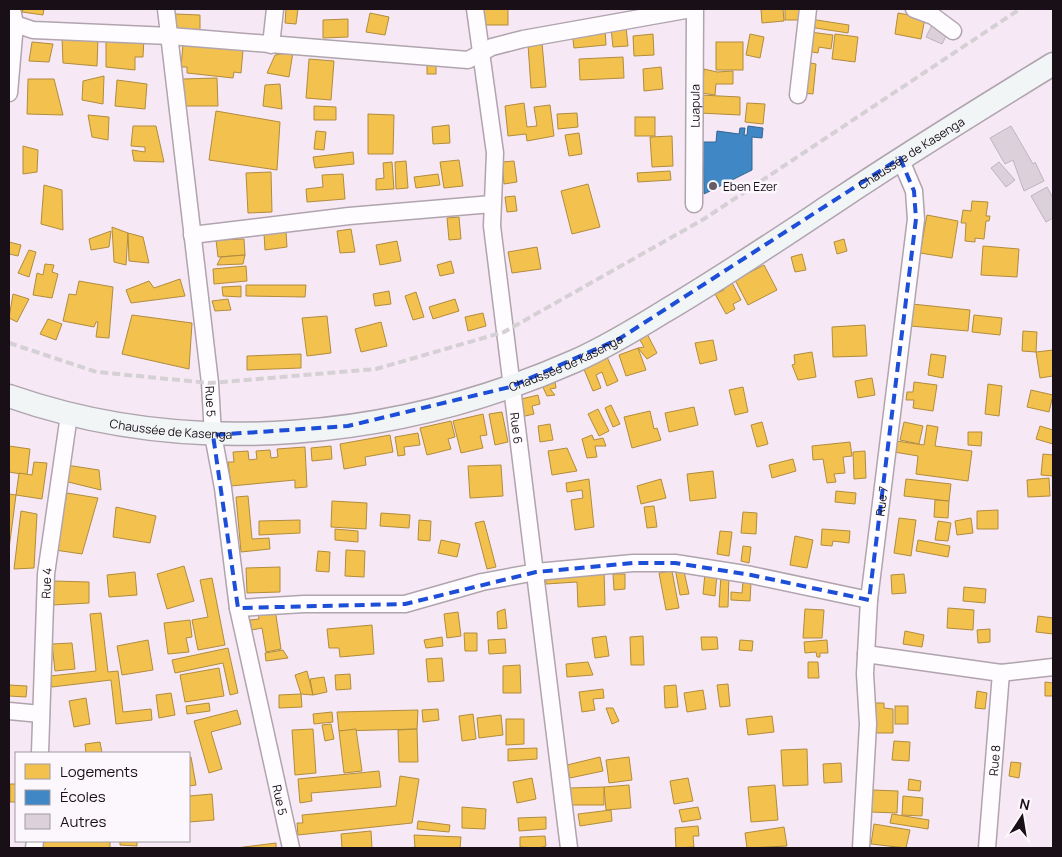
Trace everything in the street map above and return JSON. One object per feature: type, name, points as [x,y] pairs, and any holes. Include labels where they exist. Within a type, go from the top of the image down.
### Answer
[{"type":"main road","name":"Chaussée de Kasenga","points":[[9,396],[69,415],[141,427],[213,435],[276,434],[348,426],[417,412],[510,387],[576,360],[619,338],[775,242],[900,158],[1053,64]]},
{"type":"street","name":"Rue 5","points":[[166,9],[210,383],[213,435],[223,488],[238,608],[291,848]]},
{"type":"street","points":[[271,45],[275,9]]},
{"type":"street","name":"Rue 6","points":[[475,9],[495,152],[492,226],[510,387],[536,572],[558,772],[569,848]]},
{"type":"street","points":[[9,92],[12,18],[33,30],[170,36],[468,60],[501,44],[522,39],[691,9]]},
{"type":"street","name":"Luapula","points":[[694,204],[695,9]]},
{"type":"street","points":[[798,95],[808,9]]},
{"type":"street","points":[[914,9],[933,16],[953,31]]},
{"type":"street","name":"Rue 7","points":[[861,848],[868,724],[866,654],[869,600],[916,220],[914,191],[900,158]]},
{"type":"street","points":[[192,235],[349,216],[492,204]]},
{"type":"street","name":"Rue 4","points":[[40,752],[46,574],[69,415]]},
{"type":"street","points":[[238,608],[304,604],[405,604],[482,582],[536,572],[633,563],[675,563],[751,575],[869,600]]},
{"type":"street","points":[[866,654],[1001,673],[1053,667]]},
{"type":"street","name":"Rue 8","points":[[987,848],[1001,673]]},
{"type":"street","points":[[9,711],[41,714]]},
{"type":"highlighted area","points":[[900,158],[914,191],[916,219],[869,600],[751,575],[675,563],[633,563],[536,572],[405,604],[238,608],[213,435],[348,426],[510,387],[619,339]]},
{"type":"building: Logements","points":[[23,9],[44,9],[43,15],[22,12]]},
{"type":"building: Logements","points":[[286,9],[298,9],[296,24],[285,23]]},
{"type":"building: Logements","points":[[483,9],[508,9],[508,25],[483,25]]},
{"type":"building: Logements","points":[[761,9],[783,9],[784,21],[762,23]]},
{"type":"building: Logements","points":[[785,9],[800,9],[800,20],[785,20]]},
{"type":"building: Logements","points":[[370,13],[389,17],[385,35],[366,32]]},
{"type":"building: Logements","points":[[898,13],[925,18],[921,39],[895,34]]},
{"type":"building: Logements","points":[[175,14],[200,15],[200,32],[174,31]]},
{"type":"building: Logements","points":[[348,19],[348,37],[323,38],[323,20]]},
{"type":"building: Logements","points":[[810,19],[849,25],[848,33],[809,27]]},
{"type":"building: Logements","points":[[626,27],[628,46],[613,47],[611,28]]},
{"type":"building: Logements","points":[[605,29],[606,45],[574,48],[572,32]]},
{"type":"building: Logements","points":[[810,32],[833,35],[831,49],[819,47],[818,53],[807,51]]},
{"type":"building: Logements","points":[[653,34],[654,55],[634,56],[633,36]]},
{"type":"building: Logements","points":[[750,34],[764,37],[760,58],[746,55]]},
{"type":"building: Logements","points":[[835,34],[858,37],[855,62],[832,59]]},
{"type":"building: Logements","points":[[62,37],[98,38],[97,66],[63,63]]},
{"type":"building: Logements","points":[[144,38],[143,57],[135,57],[135,70],[106,67],[106,40]]},
{"type":"building: Logements","points":[[32,42],[53,44],[49,62],[29,61]]},
{"type":"building: Logements","points":[[716,42],[743,42],[743,70],[716,70]]},
{"type":"building: Logements","points":[[542,43],[546,87],[531,88],[528,45]]},
{"type":"building: Logements","points":[[183,44],[243,50],[241,73],[234,72],[233,78],[187,73],[187,67],[181,67]]},
{"type":"building: Logements","points":[[293,52],[289,77],[267,73],[275,55]]},
{"type":"building: Logements","points":[[623,57],[624,78],[580,80],[579,59]]},
{"type":"building: Logements","points":[[309,59],[334,61],[331,100],[306,98]]},
{"type":"building: Logements","points":[[805,62],[816,64],[813,94],[802,93]]},
{"type":"building: Logements","points":[[427,63],[436,63],[436,74],[427,74]]},
{"type":"building: Logements","points":[[661,67],[663,89],[644,91],[643,69]]},
{"type":"building: Logements","points":[[704,69],[717,72],[733,71],[733,84],[716,84],[715,95],[702,93]]},
{"type":"building: Logements","points":[[104,76],[103,104],[82,100],[83,81]]},
{"type":"building: Logements","points":[[217,78],[218,106],[183,106],[182,79]]},
{"type":"building: Logements","points":[[28,79],[54,79],[63,115],[27,114]]},
{"type":"building: Logements","points":[[117,80],[147,84],[145,109],[115,106]]},
{"type":"building: Logements","points":[[280,84],[282,109],[263,106],[265,85]]},
{"type":"building: Logements","points":[[700,95],[740,97],[740,115],[699,113]]},
{"type":"building: Logements","points":[[524,103],[527,127],[537,126],[534,107],[550,105],[554,136],[527,141],[526,134],[508,136],[505,106]]},
{"type":"building: Logements","points":[[747,103],[765,104],[763,124],[745,122]]},
{"type":"building: Logements","points":[[314,106],[336,107],[336,120],[314,120]]},
{"type":"building: Logements","points":[[216,111],[280,122],[277,170],[209,160]]},
{"type":"building: Logements","points":[[577,113],[578,127],[558,129],[557,114]]},
{"type":"building: Logements","points":[[368,114],[394,115],[393,154],[368,154]]},
{"type":"building: Logements","points":[[88,115],[109,117],[108,140],[92,137]]},
{"type":"building: Logements","points":[[635,117],[655,117],[655,136],[635,136]]},
{"type":"building: Logements","points":[[449,125],[450,143],[433,144],[432,127]]},
{"type":"building: Logements","points":[[133,126],[156,126],[164,162],[134,161],[132,150],[145,152],[145,147],[131,146]]},
{"type":"building: Logements","points":[[316,131],[326,132],[324,150],[314,149]]},
{"type":"building: Logements","points":[[579,133],[582,154],[569,156],[565,135]]},
{"type":"building: Logements","points":[[672,136],[673,166],[652,167],[650,137]]},
{"type":"building: Logements","points":[[23,146],[38,150],[37,172],[23,174]]},
{"type":"building: Logements","points":[[353,152],[354,164],[315,168],[313,157]]},
{"type":"building: Logements","points":[[459,160],[463,186],[444,188],[440,162]]},
{"type":"building: Logements","points":[[406,161],[408,188],[396,189],[395,162]]},
{"type":"building: Logements","points":[[514,161],[517,182],[504,184],[502,162]]},
{"type":"building: Logements","points":[[392,162],[394,189],[376,190],[376,179],[384,178],[383,163]]},
{"type":"building: Logements","points":[[670,171],[671,180],[638,182],[637,173]]},
{"type":"building: Logements","points":[[271,172],[272,212],[248,213],[246,173]]},
{"type":"building: Logements","points":[[343,174],[345,199],[307,202],[306,189],[323,187],[322,175]]},
{"type":"building: Logements","points":[[438,174],[440,185],[416,188],[414,177]]},
{"type":"building: Logements","points":[[588,184],[600,227],[572,234],[561,191]]},
{"type":"building: Logements","points":[[44,185],[62,190],[63,230],[41,224]]},
{"type":"building: Logements","points":[[515,196],[517,211],[507,212],[505,197]]},
{"type":"building: Logements","points":[[972,201],[988,202],[986,216],[990,216],[989,221],[986,221],[984,239],[975,238],[975,242],[965,241],[966,223],[961,223],[963,210],[971,211]]},
{"type":"building: Logements","points":[[927,215],[958,221],[952,258],[920,253]]},
{"type":"building: Logements","points":[[459,217],[461,239],[449,240],[447,218]]},
{"type":"building: Logements","points":[[112,227],[128,233],[126,265],[114,262]]},
{"type":"building: Logements","points":[[351,229],[355,252],[340,253],[337,231]]},
{"type":"building: Logements","points":[[111,231],[109,247],[91,250],[89,239]]},
{"type":"building: Logements","points":[[286,231],[287,247],[265,250],[264,234]]},
{"type":"building: Logements","points":[[128,233],[143,237],[149,263],[129,261]]},
{"type":"building: Logements","points":[[244,239],[245,255],[218,257],[216,240]]},
{"type":"building: Logements","points":[[844,239],[847,251],[837,254],[834,242]]},
{"type":"building: Logements","points":[[397,241],[401,261],[380,265],[376,245]]},
{"type":"building: Logements","points":[[9,242],[21,245],[18,256],[9,254]]},
{"type":"building: Logements","points":[[983,246],[1019,249],[1017,277],[981,275]]},
{"type":"building: Logements","points":[[537,247],[541,269],[512,273],[508,252]]},
{"type":"building: Logements","points":[[29,250],[36,252],[29,277],[18,273]]},
{"type":"building: Logements","points":[[802,254],[806,270],[795,272],[791,257]]},
{"type":"building: Logements","points":[[245,255],[243,264],[217,265],[221,257]]},
{"type":"building: Logements","points":[[451,261],[454,273],[440,276],[437,265]]},
{"type":"building: Logements","points":[[45,264],[54,265],[52,272],[58,274],[52,298],[33,295],[37,273],[43,275]]},
{"type":"building: Logements","points":[[764,265],[777,290],[748,305],[735,280]]},
{"type":"building: Logements","points":[[246,266],[247,281],[214,284],[213,269]]},
{"type":"building: Logements","points":[[180,279],[185,296],[131,303],[126,290],[149,281],[154,288]]},
{"type":"building: Logements","points":[[730,279],[741,300],[733,304],[735,309],[726,314],[715,294],[724,290],[721,284]]},
{"type":"building: Logements","points":[[79,281],[113,287],[109,338],[96,337],[98,322],[96,322],[94,327],[63,321],[69,294],[76,295]]},
{"type":"building: Logements","points":[[246,285],[306,285],[305,297],[246,296]]},
{"type":"building: Logements","points":[[241,286],[241,297],[223,296],[222,287]]},
{"type":"building: Logements","points":[[389,291],[391,304],[375,306],[373,294]]},
{"type":"building: Logements","points":[[416,292],[424,317],[413,320],[405,296]]},
{"type":"building: Logements","points":[[13,294],[29,299],[17,322],[9,318]]},
{"type":"building: Logements","points":[[228,299],[231,310],[215,311],[212,301]]},
{"type":"building: Logements","points":[[455,299],[459,311],[433,319],[429,307]]},
{"type":"building: Logements","points":[[912,304],[970,310],[968,331],[910,326]]},
{"type":"building: Logements","points":[[483,313],[486,326],[468,331],[465,317]]},
{"type":"building: Logements","points":[[132,315],[192,323],[189,369],[122,354]]},
{"type":"building: Logements","points":[[974,315],[1002,318],[1000,335],[972,332]]},
{"type":"building: Logements","points":[[327,316],[331,353],[307,356],[302,318]]},
{"type":"building: Logements","points":[[48,319],[62,324],[56,340],[40,334]]},
{"type":"building: Logements","points":[[381,322],[387,346],[361,352],[355,329]]},
{"type":"building: Logements","points":[[865,325],[867,356],[833,357],[832,327]]},
{"type":"building: Logements","points":[[645,330],[657,353],[647,359],[638,348],[644,347],[637,335]]},
{"type":"building: Logements","points":[[1023,331],[1037,332],[1036,352],[1022,351]]},
{"type":"building: Logements","points":[[713,340],[717,360],[700,364],[695,343]]},
{"type":"building: Logements","points":[[638,348],[646,370],[626,376],[619,355]]},
{"type":"building: Logements","points":[[1053,350],[1053,376],[1040,378],[1036,352]]},
{"type":"building: Logements","points":[[812,352],[816,377],[798,380],[792,365],[795,364],[794,355]]},
{"type":"building: Logements","points":[[301,354],[301,368],[247,370],[247,356]]},
{"type":"building: Logements","points":[[931,354],[946,356],[943,378],[928,375]]},
{"type":"building: Logements","points":[[607,357],[618,381],[607,386],[602,372],[596,375],[601,388],[593,391],[583,367]]},
{"type":"building: Logements","points":[[872,378],[875,395],[858,398],[855,381]]},
{"type":"building: Logements","points":[[555,381],[556,388],[550,389],[555,395],[547,396],[541,383]]},
{"type":"building: Logements","points":[[914,382],[937,385],[933,411],[913,408],[914,400],[906,400],[907,392],[913,392]]},
{"type":"building: Logements","points":[[988,384],[1002,386],[999,416],[985,414]]},
{"type":"building: Logements","points":[[743,387],[748,412],[735,415],[729,390]]},
{"type":"building: Logements","points":[[1031,390],[1053,395],[1049,412],[1027,407]]},
{"type":"building: Logements","points":[[538,395],[540,404],[532,406],[534,414],[521,417],[517,400]]},
{"type":"building: Logements","points":[[611,405],[620,424],[613,427],[605,408]]},
{"type":"building: Logements","points":[[694,407],[698,425],[669,432],[665,413]]},
{"type":"building: Logements","points":[[598,409],[609,431],[599,436],[588,414]]},
{"type":"building: Logements","points":[[650,411],[654,429],[657,428],[661,440],[632,448],[624,417]]},
{"type":"building: Logements","points":[[502,412],[508,442],[495,445],[489,414]]},
{"type":"building: Logements","points":[[483,414],[487,435],[480,436],[483,448],[461,453],[453,421]]},
{"type":"building: Logements","points":[[451,421],[455,437],[448,439],[451,449],[427,455],[420,428]]},
{"type":"building: Logements","points":[[762,422],[768,444],[757,447],[751,425]]},
{"type":"building: Logements","points":[[904,422],[923,426],[919,444],[900,440]]},
{"type":"building: Logements","points":[[550,424],[553,440],[540,442],[538,426]]},
{"type":"building: Logements","points":[[927,425],[938,427],[935,446],[972,451],[968,481],[916,474],[918,456],[894,452],[896,441],[924,445]]},
{"type":"building: Logements","points":[[1040,426],[1053,430],[1053,444],[1036,439]]},
{"type":"building: Logements","points":[[968,432],[982,432],[981,446],[968,445]]},
{"type":"building: Logements","points":[[418,433],[420,445],[404,447],[405,455],[398,456],[395,437]]},
{"type":"building: Logements","points":[[390,435],[393,452],[365,457],[366,465],[344,469],[340,444]]},
{"type":"building: Logements","points":[[592,435],[594,440],[603,438],[606,446],[595,446],[597,457],[587,458],[582,439]]},
{"type":"building: Logements","points":[[850,442],[852,456],[843,457],[845,473],[834,474],[836,482],[827,483],[823,459],[813,460],[812,446]]},
{"type":"building: Logements","points":[[9,446],[30,449],[27,475],[9,472]]},
{"type":"building: Logements","points":[[331,446],[332,459],[312,461],[311,448]]},
{"type":"building: Logements","points":[[305,447],[307,487],[295,488],[295,480],[231,486],[228,462],[234,462],[233,452],[248,451],[249,460],[257,459],[256,451],[270,450],[271,458],[278,457],[277,449]]},
{"type":"building: Logements","points":[[567,448],[577,471],[552,475],[548,451]]},
{"type":"building: Logements","points":[[865,451],[866,478],[854,479],[853,452]]},
{"type":"building: Logements","points":[[1043,454],[1053,455],[1053,476],[1041,475]]},
{"type":"building: Logements","points":[[793,459],[796,471],[772,478],[769,465]]},
{"type":"building: Logements","points":[[34,462],[47,463],[42,499],[16,495],[19,473],[32,475]]},
{"type":"building: Logements","points":[[66,465],[99,470],[101,490],[60,480]]},
{"type":"building: Logements","points":[[501,465],[503,496],[470,498],[468,466]]},
{"type":"building: Logements","points":[[713,471],[716,498],[690,501],[687,474]]},
{"type":"building: Logements","points":[[1049,478],[1050,496],[1028,497],[1027,480]]},
{"type":"building: Logements","points":[[589,479],[594,527],[575,530],[571,500],[583,498],[582,490],[567,492],[566,483]]},
{"type":"building: Logements","points":[[661,479],[666,498],[641,504],[637,486]]},
{"type":"building: Logements","points":[[906,479],[951,484],[949,501],[904,496]]},
{"type":"building: Logements","points":[[836,491],[856,493],[855,504],[835,502]]},
{"type":"building: Logements","points":[[67,493],[98,498],[82,554],[55,550]]},
{"type":"building: Logements","points":[[9,494],[16,495],[9,549]]},
{"type":"building: Logements","points":[[248,496],[252,539],[269,538],[270,549],[241,552],[236,497]]},
{"type":"building: Logements","points":[[935,500],[949,501],[948,518],[934,517]]},
{"type":"building: Logements","points":[[332,501],[367,503],[366,529],[331,527]]},
{"type":"building: Logements","points":[[654,506],[657,527],[647,528],[644,507]]},
{"type":"building: Logements","points":[[116,507],[156,516],[150,543],[113,537]]},
{"type":"building: Logements","points":[[998,510],[998,529],[977,529],[977,511]]},
{"type":"building: Logements","points":[[21,511],[37,514],[34,568],[14,569]]},
{"type":"building: Logements","points":[[743,512],[757,513],[756,534],[741,533]]},
{"type":"building: Logements","points":[[381,513],[410,515],[409,528],[380,526]]},
{"type":"building: Logements","points":[[899,518],[916,520],[911,556],[894,553]]},
{"type":"building: Logements","points":[[971,518],[973,533],[957,535],[955,521]]},
{"type":"building: Logements","points":[[300,520],[300,533],[259,535],[259,521]]},
{"type":"building: Logements","points":[[419,520],[431,521],[430,541],[418,540]]},
{"type":"building: Logements","points":[[484,521],[496,567],[487,569],[475,523]]},
{"type":"building: Logements","points":[[938,521],[951,523],[948,541],[935,540]]},
{"type":"building: Logements","points":[[335,529],[358,531],[358,542],[335,540]]},
{"type":"building: Logements","points":[[822,529],[850,531],[849,543],[833,541],[832,546],[821,545]]},
{"type":"building: Logements","points":[[720,531],[732,532],[729,556],[717,554]]},
{"type":"building: Logements","points":[[795,536],[813,540],[807,568],[790,565]]},
{"type":"building: Logements","points":[[441,540],[460,544],[457,557],[438,553]]},
{"type":"building: Logements","points":[[918,540],[950,546],[948,557],[916,551]]},
{"type":"building: Logements","points":[[743,546],[751,547],[749,563],[741,561]]},
{"type":"building: Logements","points":[[346,550],[365,551],[364,577],[345,576]]},
{"type":"building: Logements","points":[[318,551],[330,552],[329,572],[316,571]]},
{"type":"building: Logements","points":[[184,566],[194,601],[167,609],[157,574]]},
{"type":"building: Logements","points":[[280,567],[280,592],[247,593],[246,568]]},
{"type":"building: Logements","points":[[683,567],[689,594],[680,595],[675,568]]},
{"type":"building: Logements","points":[[604,570],[605,605],[578,607],[577,582],[546,584],[545,573]]},
{"type":"building: Logements","points":[[672,571],[679,608],[666,610],[659,573]]},
{"type":"building: Logements","points":[[135,572],[137,595],[109,597],[107,575]]},
{"type":"building: Logements","points":[[705,573],[717,574],[715,596],[703,594]]},
{"type":"building: Logements","points":[[613,574],[625,574],[625,589],[614,590]]},
{"type":"building: Logements","points":[[904,574],[906,593],[892,594],[891,575]]},
{"type":"building: Logements","points":[[721,575],[729,575],[728,607],[719,607]]},
{"type":"building: Logements","points":[[212,578],[225,645],[198,650],[192,620],[208,617],[200,580]]},
{"type":"building: Logements","points":[[54,581],[89,582],[89,603],[53,605]]},
{"type":"building: Logements","points":[[743,581],[751,582],[750,601],[731,600],[731,592],[742,593]]},
{"type":"building: Logements","points":[[964,587],[986,589],[985,603],[963,601]]},
{"type":"building: Logements","points":[[948,608],[974,610],[973,630],[947,628]]},
{"type":"building: Logements","points":[[275,609],[281,649],[266,652],[262,628],[252,630],[250,620],[259,619],[258,611]]},
{"type":"building: Logements","points":[[505,609],[507,628],[498,629],[497,612]]},
{"type":"building: Logements","points":[[805,609],[824,610],[822,638],[803,638]]},
{"type":"building: Logements","points":[[458,612],[461,636],[447,638],[444,614]]},
{"type":"building: Logements","points":[[101,613],[108,672],[118,671],[123,712],[151,709],[152,720],[116,724],[111,680],[52,687],[50,676],[96,671],[90,614]]},
{"type":"building: Logements","points":[[1038,616],[1053,618],[1053,634],[1036,632]]},
{"type":"building: Logements","points":[[190,620],[192,637],[186,638],[189,652],[168,654],[164,623]]},
{"type":"building: Logements","points":[[372,625],[374,654],[340,657],[339,648],[329,648],[327,629]]},
{"type":"building: Logements","points":[[990,629],[990,642],[978,643],[977,630]]},
{"type":"building: Logements","points":[[905,631],[924,635],[922,647],[903,644]]},
{"type":"building: Logements","points":[[464,633],[477,633],[477,651],[465,651]]},
{"type":"building: Logements","points":[[606,636],[609,656],[595,658],[592,638]]},
{"type":"building: Logements","points":[[643,636],[644,665],[631,665],[630,637]]},
{"type":"building: Logements","points":[[442,637],[443,646],[426,648],[424,640]]},
{"type":"building: Logements","points":[[701,637],[717,637],[718,649],[702,650]]},
{"type":"building: Logements","points":[[505,639],[506,653],[489,654],[488,640]]},
{"type":"building: Logements","points":[[148,640],[153,670],[122,675],[117,646]]},
{"type":"building: Logements","points":[[740,640],[753,641],[752,651],[739,650]]},
{"type":"building: Logements","points":[[827,640],[828,653],[820,653],[820,657],[817,657],[816,652],[805,653],[804,642]]},
{"type":"building: Logements","points":[[72,643],[75,669],[55,671],[52,644]]},
{"type":"building: Logements","points":[[228,648],[238,693],[230,695],[223,663],[175,673],[172,660]]},
{"type":"building: Logements","points":[[283,650],[288,658],[266,661],[265,653]]},
{"type":"building: Logements","points":[[442,658],[444,681],[428,682],[426,659]]},
{"type":"building: Logements","points":[[588,662],[593,675],[567,677],[566,664]]},
{"type":"building: Logements","points":[[808,662],[818,662],[819,678],[808,678]]},
{"type":"building: Logements","points":[[520,665],[521,693],[503,693],[503,666]]},
{"type":"building: Logements","points":[[219,668],[224,696],[185,702],[180,675]]},
{"type":"building: Logements","points":[[307,671],[313,695],[301,694],[295,675]]},
{"type":"building: Logements","points":[[350,674],[351,689],[336,690],[335,675]]},
{"type":"building: Logements","points":[[324,677],[327,692],[313,695],[310,679]]},
{"type":"building: Logements","points":[[1045,682],[1053,683],[1053,696],[1045,696]]},
{"type":"building: Logements","points":[[728,684],[730,706],[720,707],[717,685]]},
{"type":"building: Logements","points":[[9,685],[27,686],[26,697],[9,696]]},
{"type":"building: Logements","points":[[676,685],[678,707],[665,708],[664,686]]},
{"type":"building: Logements","points":[[603,689],[604,698],[593,699],[595,710],[582,712],[579,692]]},
{"type":"building: Logements","points":[[703,690],[706,709],[687,712],[684,693]]},
{"type":"building: Logements","points":[[977,691],[987,693],[985,709],[975,708]]},
{"type":"building: Logements","points":[[171,693],[175,715],[159,718],[156,695]]},
{"type":"building: Logements","points":[[301,694],[302,707],[279,708],[279,695]]},
{"type":"building: Logements","points":[[86,698],[90,724],[74,727],[69,701]]},
{"type":"building: Logements","points":[[209,703],[210,711],[187,714],[186,706]]},
{"type":"building: Logements","points":[[874,703],[884,703],[884,708],[893,709],[893,733],[873,733]]},
{"type":"building: Logements","points":[[895,706],[908,706],[908,724],[895,724]]},
{"type":"building: Logements","points":[[606,708],[613,708],[619,721],[612,724]]},
{"type":"building: Logements","points":[[438,709],[439,720],[423,722],[422,710]]},
{"type":"building: Logements","points":[[237,710],[241,724],[211,732],[222,769],[209,773],[194,721]]},
{"type":"building: Logements","points":[[418,710],[417,729],[339,731],[337,712]]},
{"type":"building: Logements","points":[[332,712],[333,722],[314,724],[313,714]]},
{"type":"building: Logements","points":[[473,714],[476,739],[462,741],[459,716]]},
{"type":"building: Logements","points":[[501,715],[503,735],[479,738],[477,718]]},
{"type":"building: Logements","points":[[772,716],[774,732],[748,735],[746,719]]},
{"type":"building: Logements","points":[[506,719],[524,719],[524,744],[506,745]]},
{"type":"building: Logements","points":[[331,724],[334,739],[325,741],[322,725]]},
{"type":"building: Logements","points":[[313,729],[316,773],[295,775],[292,730]]},
{"type":"building: Logements","points":[[356,729],[362,771],[344,773],[339,731]]},
{"type":"building: Logements","points":[[417,729],[418,762],[399,762],[398,730]]},
{"type":"building: Logements","points":[[894,741],[910,742],[909,761],[892,760]]},
{"type":"building: Logements","points":[[100,742],[102,752],[86,752],[85,744]]},
{"type":"building: Logements","points":[[537,748],[537,759],[508,761],[508,749]]},
{"type":"building: Logements","points":[[807,749],[808,785],[783,786],[781,750]]},
{"type":"building: Logements","points":[[190,757],[191,757],[196,785],[190,786]]},
{"type":"building: Logements","points":[[600,757],[603,771],[570,778],[567,765]]},
{"type":"building: Logements","points":[[629,757],[632,780],[609,783],[606,760]]},
{"type":"building: Logements","points":[[1011,762],[1021,763],[1019,778],[1009,776]]},
{"type":"building: Logements","points":[[841,763],[842,782],[824,783],[823,764]]},
{"type":"building: Logements","points":[[379,771],[381,787],[311,793],[312,801],[300,803],[298,779]]},
{"type":"building: Logements","points":[[400,776],[419,779],[412,823],[298,835],[297,823],[303,823],[302,815],[396,806]]},
{"type":"building: Logements","points":[[532,778],[536,799],[517,803],[513,782]]},
{"type":"building: Logements","points":[[688,778],[693,801],[674,804],[670,781]]},
{"type":"building: Logements","points":[[909,779],[921,781],[920,791],[908,790]]},
{"type":"building: Logements","points":[[10,784],[15,784],[15,802],[10,802]]},
{"type":"building: Logements","points":[[629,785],[631,808],[606,810],[604,787]]},
{"type":"building: Logements","points":[[775,785],[778,820],[751,822],[748,787]]},
{"type":"building: Logements","points":[[604,787],[604,805],[570,805],[570,788]]},
{"type":"building: Logements","points":[[873,790],[898,791],[897,813],[871,812]]},
{"type":"building: Logements","points":[[212,794],[214,820],[190,822],[190,796]]},
{"type":"building: Logements","points":[[903,796],[923,798],[922,816],[902,815]]},
{"type":"building: Logements","points":[[462,807],[486,809],[485,829],[462,828]]},
{"type":"building: Logements","points":[[698,807],[701,819],[682,822],[679,810]]},
{"type":"building: Logements","points":[[611,810],[612,821],[580,826],[578,814]]},
{"type":"building: Logements","points":[[892,814],[929,820],[928,829],[890,823]]},
{"type":"building: Logements","points":[[546,817],[546,829],[519,831],[518,818]]},
{"type":"building: Logements","points":[[418,821],[450,825],[449,832],[417,829]]},
{"type":"building: Logements","points":[[874,824],[910,830],[906,848],[871,844]]},
{"type":"building: Logements","points":[[698,826],[699,836],[693,836],[694,847],[676,848],[675,828]]},
{"type":"building: Logements","points":[[784,827],[787,846],[747,848],[745,833]]},
{"type":"building: Logements","points":[[371,831],[372,848],[342,848],[341,834]]},
{"type":"building: Logements","points":[[414,835],[461,837],[460,848],[409,848],[415,847]]},
{"type":"building: Logements","points":[[545,836],[546,846],[539,848],[520,847],[520,837]]},
{"type":"building: Logements","points":[[40,842],[110,842],[110,848],[40,848]]},
{"type":"building: Logements","points":[[120,842],[137,842],[137,846],[120,845]]},
{"type":"building: Logements","points":[[276,843],[276,848],[236,848]]},
{"type":"building: Écoles","points":[[748,126],[763,128],[762,138],[752,137],[752,170],[704,194],[703,142],[716,142],[717,131],[739,134],[740,128],[745,128],[744,135],[747,135]]},
{"type":"building: Autres","points":[[932,25],[948,32],[942,44],[926,37]]},
{"type":"building: Autres","points":[[1011,126],[1033,164],[1035,162],[1044,181],[1024,191],[1013,160],[1005,164],[990,138]]},
{"type":"building: Autres","points":[[999,162],[1015,180],[1006,187],[991,168]]},
{"type":"building: Autres","points":[[1047,187],[1053,198],[1053,218],[1046,222],[1031,196]]},
{"type":"railway","points":[[9,343],[97,372],[210,383],[376,369],[504,332],[704,219],[1020,9]]},
{"type":"place","name":"Eben Ezer","points":[[713,186]]}]
